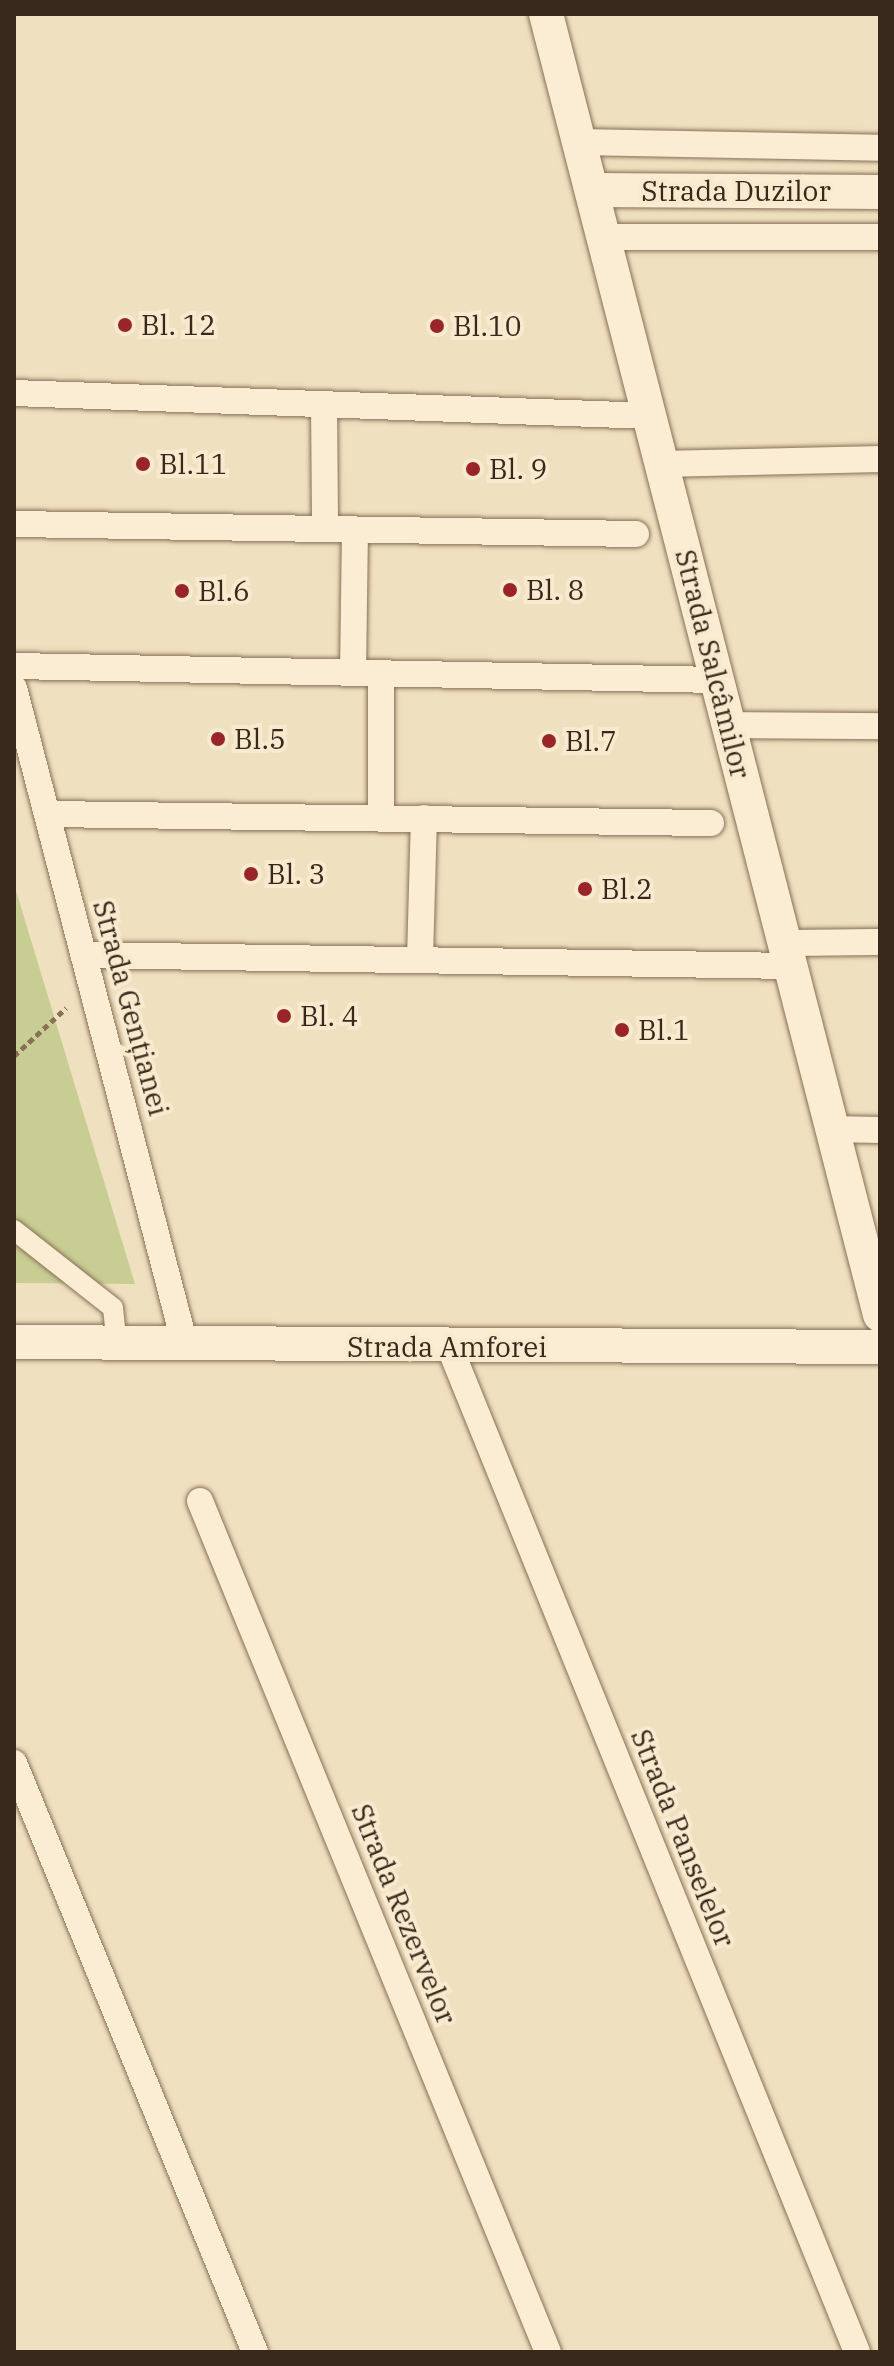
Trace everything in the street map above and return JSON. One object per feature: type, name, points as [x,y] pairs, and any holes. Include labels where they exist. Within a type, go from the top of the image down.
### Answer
[{"type":"street","name":"Strada Salcâmilor","points":[[546,14],[832,1129],[874,1266],[880,1315]]},
{"type":"street","points":[[579,142],[880,148]]},
{"type":"street","name":"Strada Duzilor","points":[[592,190],[880,192]]},
{"type":"street","points":[[604,237],[880,237]]},
{"type":"street","points":[[14,393],[649,416]]},
{"type":"street","points":[[324,404],[325,529]]},
{"type":"street","points":[[662,464],[880,459]]},
{"type":"street","points":[[14,524],[636,534]]},
{"type":"street","points":[[353,673],[355,530]]},
{"type":"street","points":[[14,666],[717,680]]},
{"type":"street","points":[[381,673],[381,818]]},
{"type":"street","name":"Strada Gențianei","points":[[14,688],[185,1345]]},
{"type":"street","points":[[729,725],[880,726]]},
{"type":"street","points":[[47,814],[711,823]]},
{"type":"street","points":[[420,959],[424,818]]},
{"type":"street","points":[[84,955],[420,959],[788,955],[880,942]]},
{"type":"street","points":[[832,1129],[880,1130]]},
{"type":"street","points":[[14,1230],[113,1308],[117,1344]]},
{"type":"street","name":"Strada Amforei","points":[[14,1342],[450,1348],[880,1347]]},
{"type":"street","name":"Strada Panselelor","points":[[450,1348],[857,2352]]},
{"type":"street","name":"Strada Rezervelor","points":[[200,1501],[548,2352]]},
{"type":"street","points":[[14,1763],[255,2352]]},
{"type":"path","points":[[14,1056],[91,985]]},
{"type":"green space","points":[[14,884],[135,1284],[14,1283]]},
{"type":"place","name":"Bl. 12","points":[[125,325]]},
{"type":"place","name":"Bl.10","points":[[437,326]]},
{"type":"place","name":"Bl.11","points":[[143,464]]},
{"type":"place","name":"Bl. 9","points":[[473,469]]},
{"type":"place","name":"Bl. 8","points":[[510,590]]},
{"type":"place","name":"Bl.6","points":[[182,591]]},
{"type":"place","name":"Bl.5","points":[[218,739]]},
{"type":"place","name":"Bl.7","points":[[549,741]]},
{"type":"place","name":"Bl. 3","points":[[251,874]]},
{"type":"place","name":"Bl.2","points":[[585,889]]},
{"type":"place","name":"Bl. 4","points":[[284,1016]]},
{"type":"place","name":"Bl.1","points":[[622,1030]]}]
